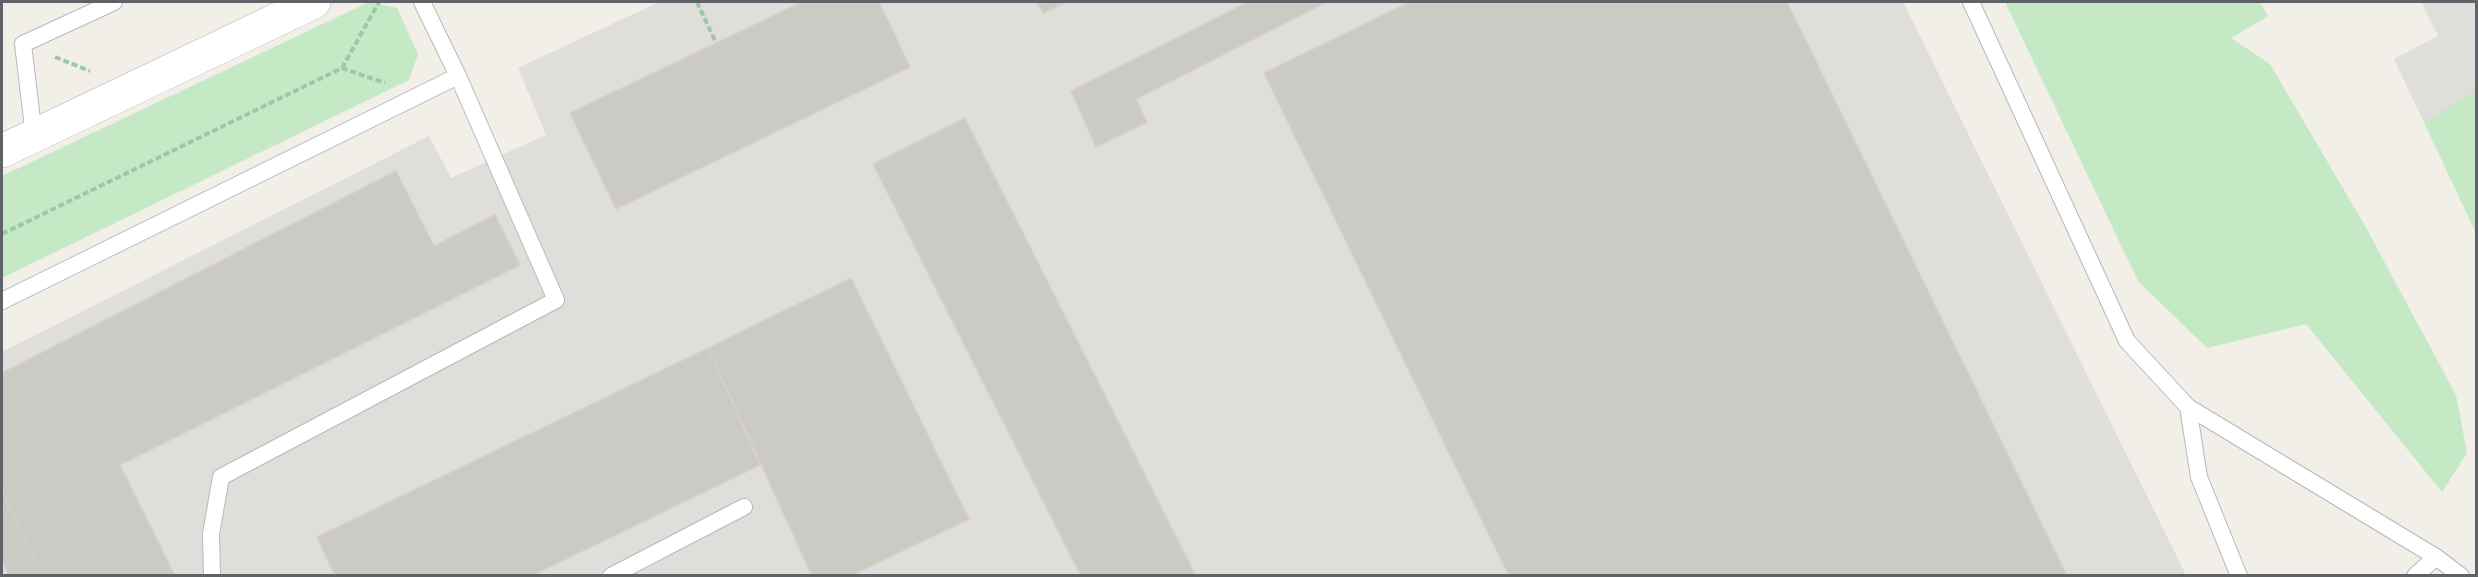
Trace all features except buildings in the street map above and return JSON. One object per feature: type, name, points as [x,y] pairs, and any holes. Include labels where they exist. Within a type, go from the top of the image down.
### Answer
[{"type":"street","points":[[2,151],[314,2]]},
{"type":"lane","points":[[34,136],[23,44],[114,2]]},
{"type":"lane","points":[[212,576],[211,534],[221,477],[556,300],[458,76],[422,2]]},
{"type":"lane","points":[[1971,2],[2127,341],[2188,407],[2436,557],[2461,576]]},
{"type":"lane","points":[[2,301],[458,76]]},
{"type":"lane","points":[[2188,407],[2199,477],[2239,576]]},
{"type":"lane","points":[[611,576],[744,507]]},
{"type":"lane","points":[[2415,576],[2436,557]]},
{"type":"path","points":[[2,234],[342,68],[379,2]]},
{"type":"path","points":[[697,2],[716,43]]},
{"type":"path","points":[[23,44],[132,88]]},
{"type":"path","points":[[342,68],[420,95]]},
{"type":"shaded area","points":[[659,2],[1903,2],[2186,575],[2,576],[2,352],[429,136],[451,178],[546,135],[518,68]]},
{"type":"shaded area","points":[[2421,2],[2476,2],[2476,233],[2394,59],[2438,36]]},
{"type":"green space","points":[[369,2],[397,8],[418,54],[409,80],[2,278],[2,176]]},
{"type":"green space","points":[[2005,2],[2260,2],[2268,16],[2231,38],[2270,64],[2364,224],[2456,395],[2467,453],[2442,492],[2306,324],[2207,348],[2138,281]]},
{"type":"green space","points":[[2476,91],[2476,233],[2424,122]]}]
